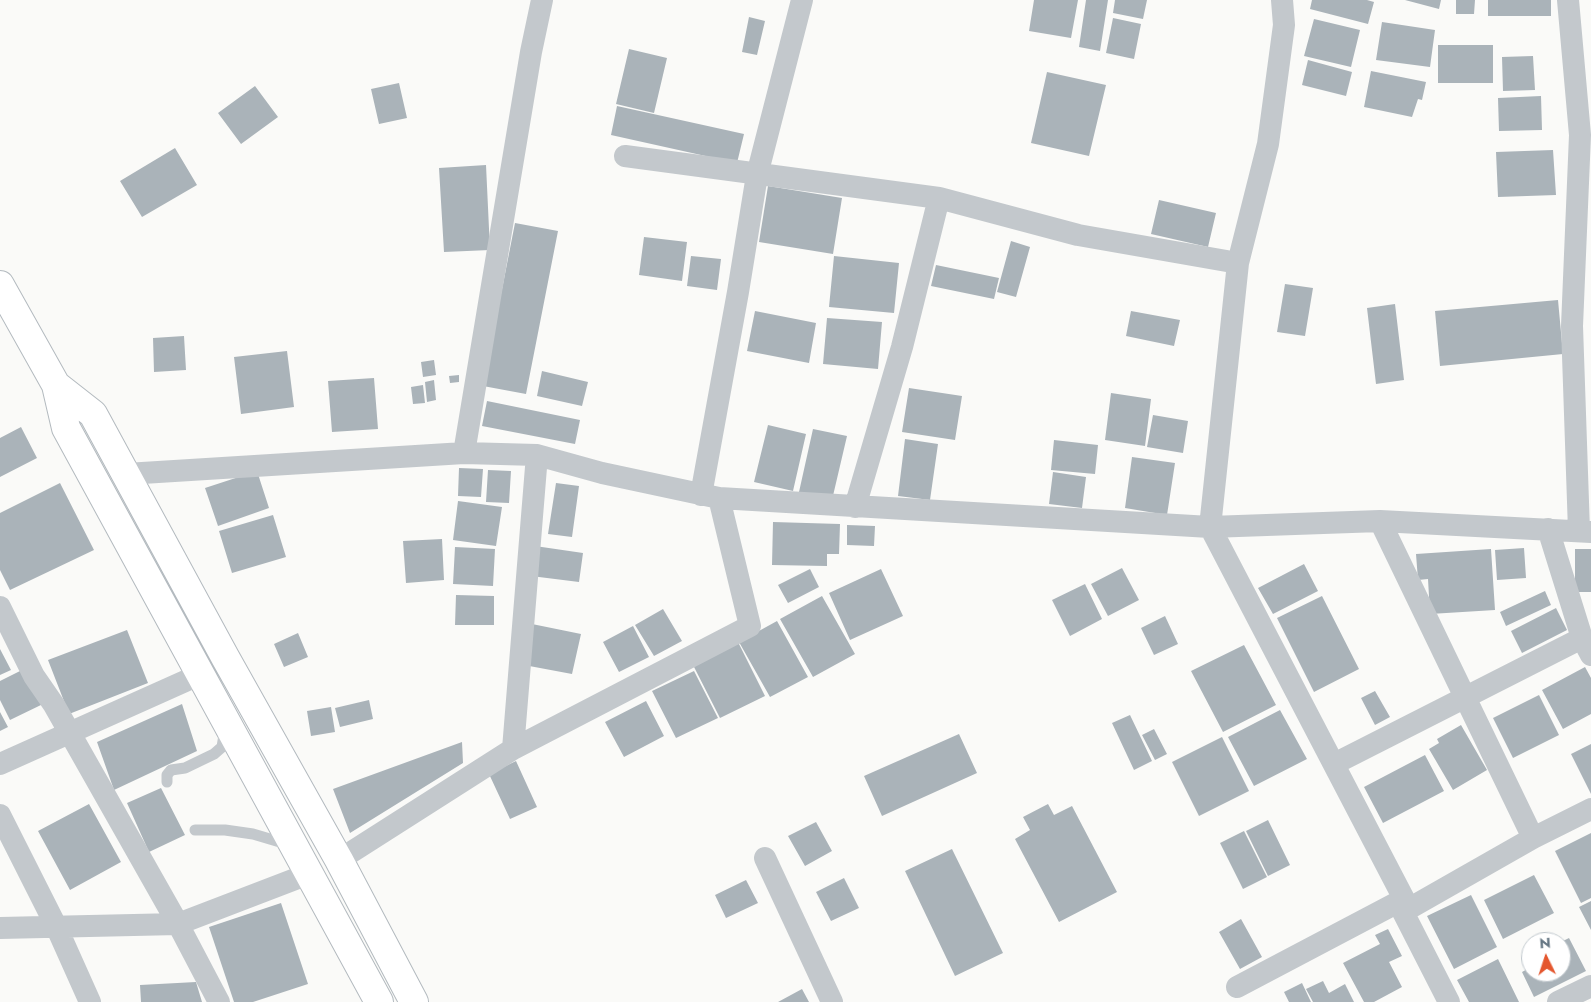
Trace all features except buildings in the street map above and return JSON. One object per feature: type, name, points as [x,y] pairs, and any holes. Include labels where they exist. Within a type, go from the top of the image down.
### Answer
[{"type":"main road","points":[[0,285],[56,385],[66,428],[311,873],[379,1002]]},
{"type":"main road","points":[[56,385],[92,414],[339,860],[414,1002]]},
{"type":"street","points":[[464,453],[531,52],[542,0]]},
{"type":"street","points":[[339,860],[513,750],[750,626],[710,497],[738,292],[757,175],[802,0]]},
{"type":"street","points":[[1237,987],[1404,899],[1210,527],[1238,263],[1268,144],[1284,25],[1282,0]]},
{"type":"street","points":[[126,474],[464,453],[537,455],[602,473],[710,497],[1210,527],[1380,521],[1585,531],[1572,326],[1580,135],[1568,0]]},
{"type":"street","points":[[626,156],[939,198],[1078,235],[1238,263]]},
{"type":"street","points":[[855,507],[902,347],[939,198]]},
{"type":"street","points":[[513,750],[537,455]]},
{"type":"street","points":[[1380,521],[1533,838]]},
{"type":"street","points":[[1334,764],[1465,698],[1587,647],[1548,529]]},
{"type":"street","points":[[0,607],[34,676],[69,731],[178,924],[219,1002]]},
{"type":"street","points":[[0,764],[69,731],[201,674]]},
{"type":"street","points":[[1449,1002],[1403,912],[1533,838],[1591,809]]},
{"type":"street","points":[[0,815],[56,926],[90,1002]]},
{"type":"street","points":[[765,858],[832,1002]]},
{"type":"street","points":[[0,928],[178,924],[311,873]]},
{"type":"street","points":[[1558,1002],[1591,986]]},
{"type":"lane","points":[[167,782],[167,775],[171,770],[185,768],[214,754],[222,747],[227,720]]},
{"type":"lane","points":[[195,830],[226,830],[253,834],[296,847]]}]
